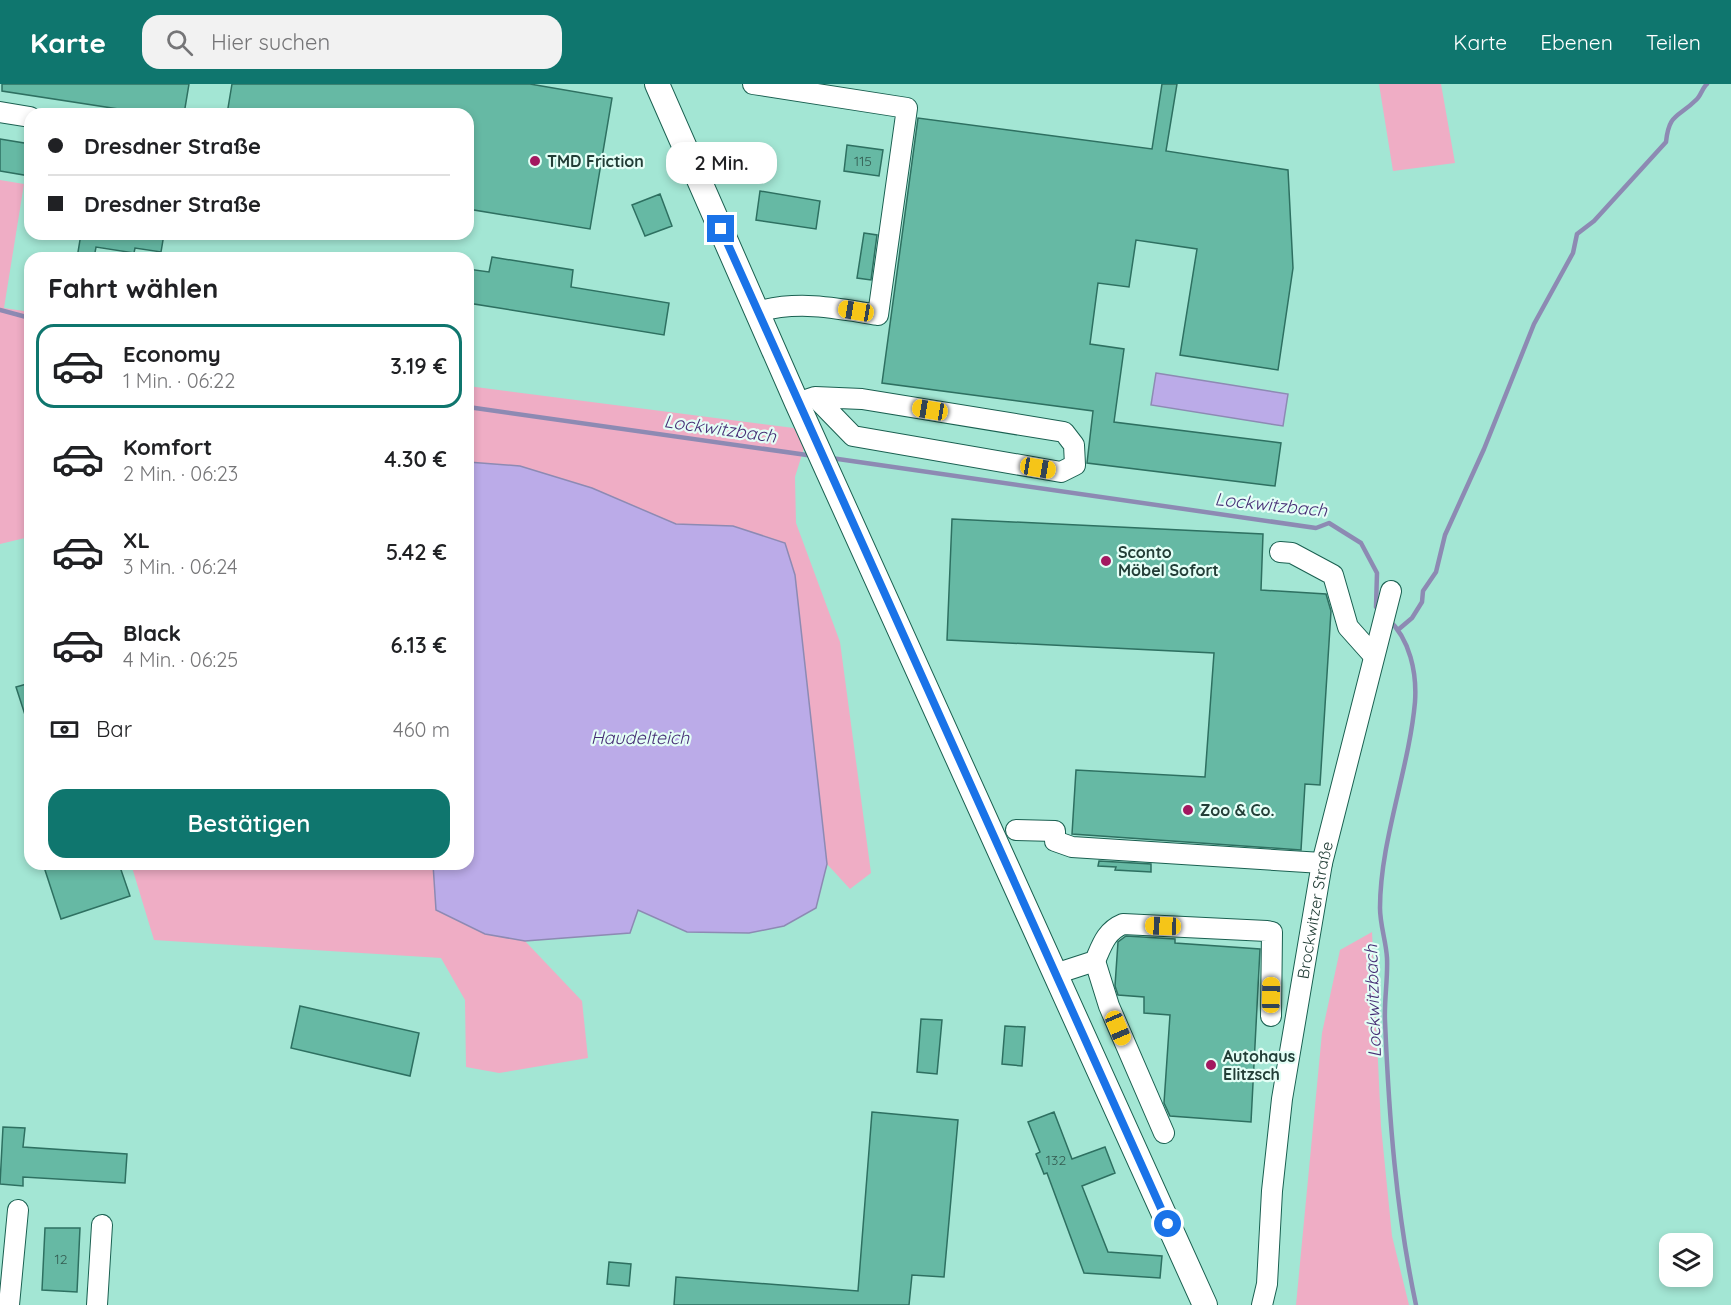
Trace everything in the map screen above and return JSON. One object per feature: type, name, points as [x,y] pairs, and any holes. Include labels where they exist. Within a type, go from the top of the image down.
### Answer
[{"type":"main road","points":[[657,84],[757,312],[806,400],[816,446],[1205,1305]]},
{"type":"lane","points":[[753,84],[907,108],[878,315],[834,307],[787,304],[757,312]]},
{"type":"lane","points":[[0,112],[24,116]]},
{"type":"lane","points":[[862,399],[1064,432],[1074,445],[1075,465],[1061,472],[853,436],[806,400],[862,399]]},
{"type":"lane","points":[[1280,552],[1292,554],[1332,575],[1348,627],[1373,655]]},
{"type":"lane","name":"Brockwitzer Straße","points":[[1262,1305],[1267,1284],[1279,1191],[1282,1099],[1322,863],[1379,630],[1391,591]]},
{"type":"lane","points":[[1016,830],[1054,831],[1054,841],[1072,847],[1322,863]]},
{"type":"lane","points":[[1164,1133],[1109,1006],[1095,960],[1113,928],[1123,924],[1272,933],[1271,1016]]},
{"type":"lane","points":[[1055,974],[1095,960]]},
{"type":"lane","points":[[9,1305],[18,1210]]},
{"type":"lane","points":[[97,1305],[102,1225]]},
{"type":"shaded area","points":[[1379,84],[1441,84],[1455,163],[1393,171]]},
{"type":"shaded area","points":[[0,180],[24,184],[4,308],[24,311],[24,538],[0,544]]},
{"type":"shaded area","points":[[474,387],[794,428],[804,448],[795,477],[796,523],[840,642],[871,873],[850,889],[827,864],[795,575],[785,544],[733,526],[676,524],[592,488],[520,466],[474,462]]},
{"type":"shaded area","points":[[133,870],[433,870],[436,910],[485,934],[525,941],[582,1001],[588,1058],[499,1073],[466,1067],[465,1000],[441,958],[154,940]]},
{"type":"shaded area","points":[[1372,932],[1381,1126],[1392,1236],[1409,1305],[1296,1305],[1322,1033],[1340,950]]},
{"type":"water","points":[[1156,373],[1288,394],[1283,426],[1151,405]]},
{"type":"water","name":"Haudelteich","points":[[474,462],[520,466],[592,488],[676,524],[733,526],[785,543],[795,575],[827,864],[816,908],[784,926],[749,933],[687,932],[638,910],[630,933],[525,941],[485,934],[436,910],[433,870],[474,870]]},
{"type":"building","points":[[2,84],[189,84],[185,108],[112,108],[2,91]]},
{"type":"building","name":"TMD Friction","points":[[232,84],[530,84],[612,98],[590,229],[474,210],[474,108],[228,108]]},
{"type":"building","points":[[1162,84],[1177,84],[1166,151],[1288,170],[1293,268],[1278,370],[1180,355],[1197,249],[1136,240],[1129,287],[1098,283],[1090,344],[1124,349],[1114,422],[1281,443],[1275,486],[1087,463],[1093,411],[882,383],[918,118],[1152,149]]},
{"type":"building","points":[[0,139],[24,143],[24,175],[0,171]]},
{"type":"building","points":[[847,145],[883,150],[879,176],[844,171]]},
{"type":"building","points":[[760,191],[820,201],[816,229],[756,220]]},
{"type":"building","points":[[660,194],[672,226],[645,236],[632,205]]},
{"type":"building","points":[[864,233],[877,235],[871,280],[857,278]]},
{"type":"building","points":[[80,240],[163,240],[161,252],[135,248],[134,252],[128,252],[96,247],[95,252],[78,252]]},
{"type":"building","points":[[492,257],[573,270],[571,287],[669,303],[664,335],[474,304],[474,270],[489,272]]},
{"type":"building","points":[[952,519],[1263,534],[1261,590],[1326,594],[1331,611],[1320,785],[1305,784],[1301,850],[1072,834],[1076,770],[1205,777],[1214,653],[947,640]]},
{"type":"building","points":[[24,685],[24,712],[16,687]]},
{"type":"building","points":[[1099,861],[1151,864],[1151,872],[1115,870],[1116,867],[1098,866]]},
{"type":"building","points":[[45,870],[121,870],[130,896],[61,919]]},
{"type":"building","name":"Autohaus Elitzsch","points":[[1126,936],[1175,939],[1175,943],[1260,949],[1251,1122],[1170,1116],[1164,1103],[1170,1015],[1144,1013],[1144,997],[1118,995],[1115,986],[1118,942]]},
{"type":"building","points":[[300,1006],[419,1033],[410,1076],[291,1048]]},
{"type":"building","points":[[921,1019],[942,1020],[937,1074],[917,1072]]},
{"type":"building","points":[[1005,1026],[1025,1027],[1022,1066],[1002,1064]]},
{"type":"building","points":[[872,1112],[958,1120],[944,1277],[912,1275],[909,1305],[674,1305],[676,1277],[858,1291]]},
{"type":"building","points":[[1054,1112],[1072,1159],[1105,1147],[1115,1173],[1082,1186],[1108,1252],[1162,1256],[1160,1278],[1084,1273],[1047,1173],[1044,1174],[1036,1154],[1040,1152],[1028,1122]]},
{"type":"building","points":[[3,1127],[25,1128],[23,1147],[127,1154],[125,1183],[23,1177],[23,1186],[0,1184]]},
{"type":"building","points":[[45,1228],[80,1228],[77,1292],[42,1290]]},
{"type":"building","points":[[609,1262],[631,1264],[629,1286],[607,1284]]},
{"type":"waterway","points":[[1399,629],[1412,618],[1422,602],[1423,591],[1436,572],[1445,535],[1484,449],[1534,324],[1573,253],[1577,234],[1594,221],[1666,142],[1672,121],[1698,98],[1707,84]]},
{"type":"waterway","name":"Lockwitzbach","points":[[0,310],[24,316]]},
{"type":"waterway","name":"Lockwitzbach","points":[[474,408],[814,456]]},
{"type":"waterway","name":"Lockwitzbach","points":[[831,458],[1316,528],[1329,523],[1361,543],[1377,573],[1376,607],[1380,611]]},
{"type":"waterway","name":"Lockwitzbach","points":[[1388,619],[1396,627],[1407,646],[1415,680],[1412,727],[1389,831],[1381,883],[1380,908],[1387,958],[1385,1021],[1394,1164],[1403,1234],[1416,1305]]},
{"type":"place","name":"TMD Friction","points":[[535,161]]},
{"type":"place","name":"Sconto Möbel Sofort","points":[[1106,561]]},
{"type":"place","name":"Zoo & Co.","points":[[1188,810]]},
{"type":"place","name":"Autohaus Elitzsch","points":[[1211,1065]]},
{"type":"route","points":[[721,229],[816,446],[1168,1224]]}]
